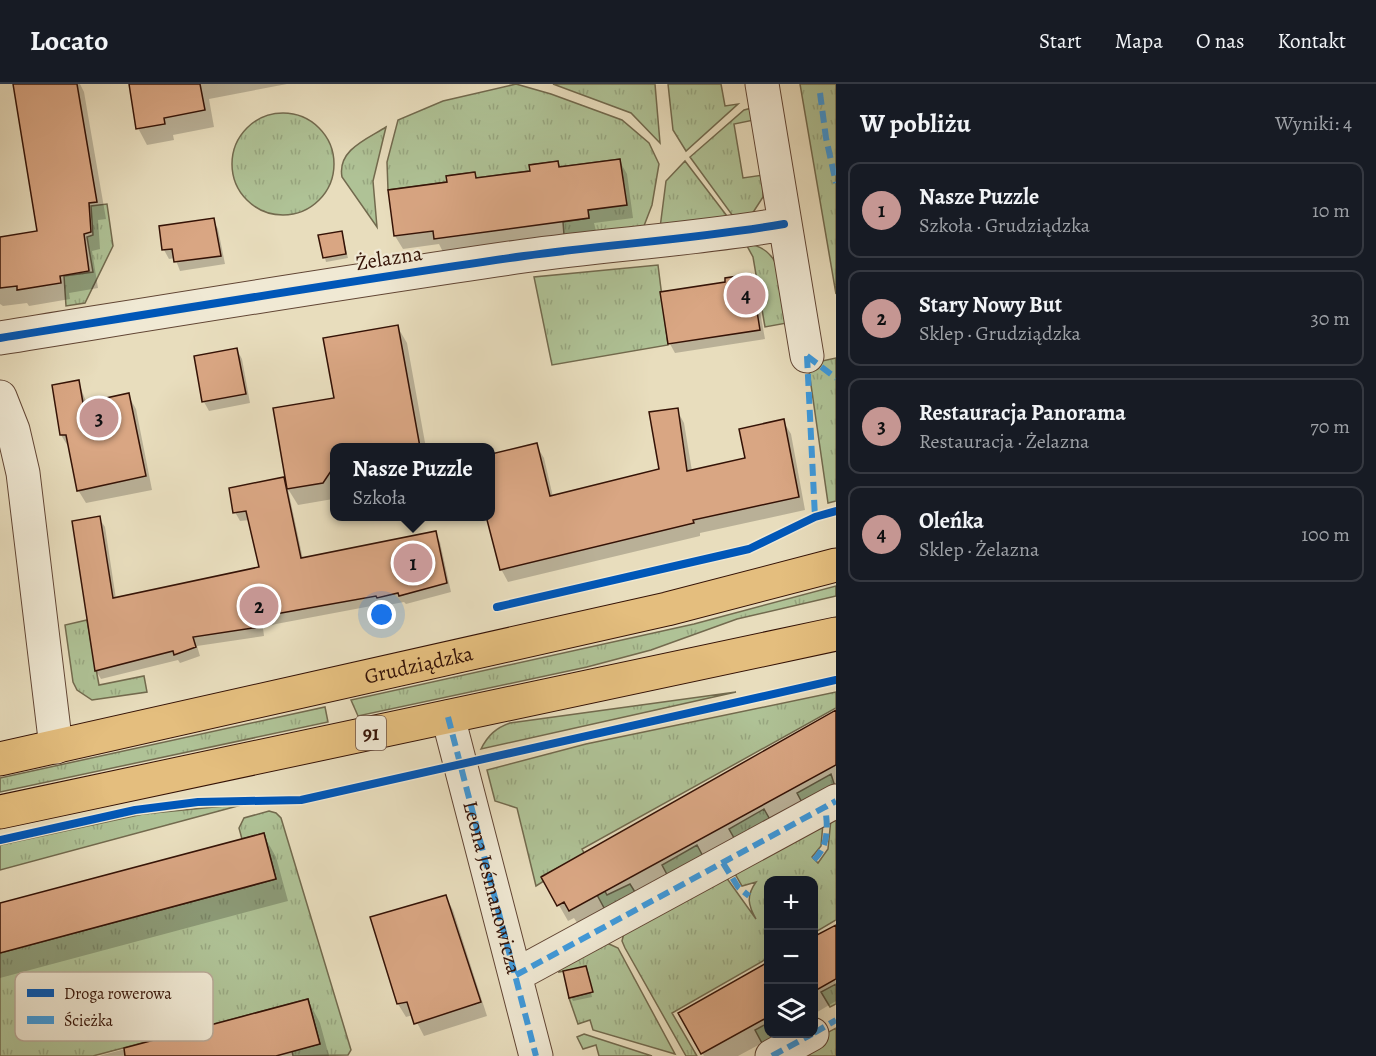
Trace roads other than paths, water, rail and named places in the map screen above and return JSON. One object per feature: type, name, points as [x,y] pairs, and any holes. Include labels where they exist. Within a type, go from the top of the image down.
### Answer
[{"type":"main road","name":"Grudziądzka","points":[[0,759],[667,609],[836,565]]},
{"type":"main road","name":"91","points":[[0,812],[836,634]]},
{"type":"street","points":[[762,84],[807,356]]},
{"type":"street","name":"Żelazna","points":[[0,338],[424,270],[562,251],[658,242],[784,224]]},
{"type":"street","points":[[0,397],[13,430],[22,473],[56,747]]},
{"type":"street","name":"Leona Jeśmanowicza","points":[[448,717],[536,1056]]},
{"type":"street","points":[[516,975],[836,801]]},
{"type":"street","points":[[818,1030],[836,1020]]},
{"type":"street","points":[[772,1056],[804,1038]]},
{"type":"place","name":"Oleńka","points":[[746,295]]},
{"type":"place","name":"Restauracja Panorama","points":[[99,418]]},
{"type":"place","name":"Nasze Puzzle","points":[[413,563]]},
{"type":"place","name":"Stary Nowy But","points":[[259,606]]}]
